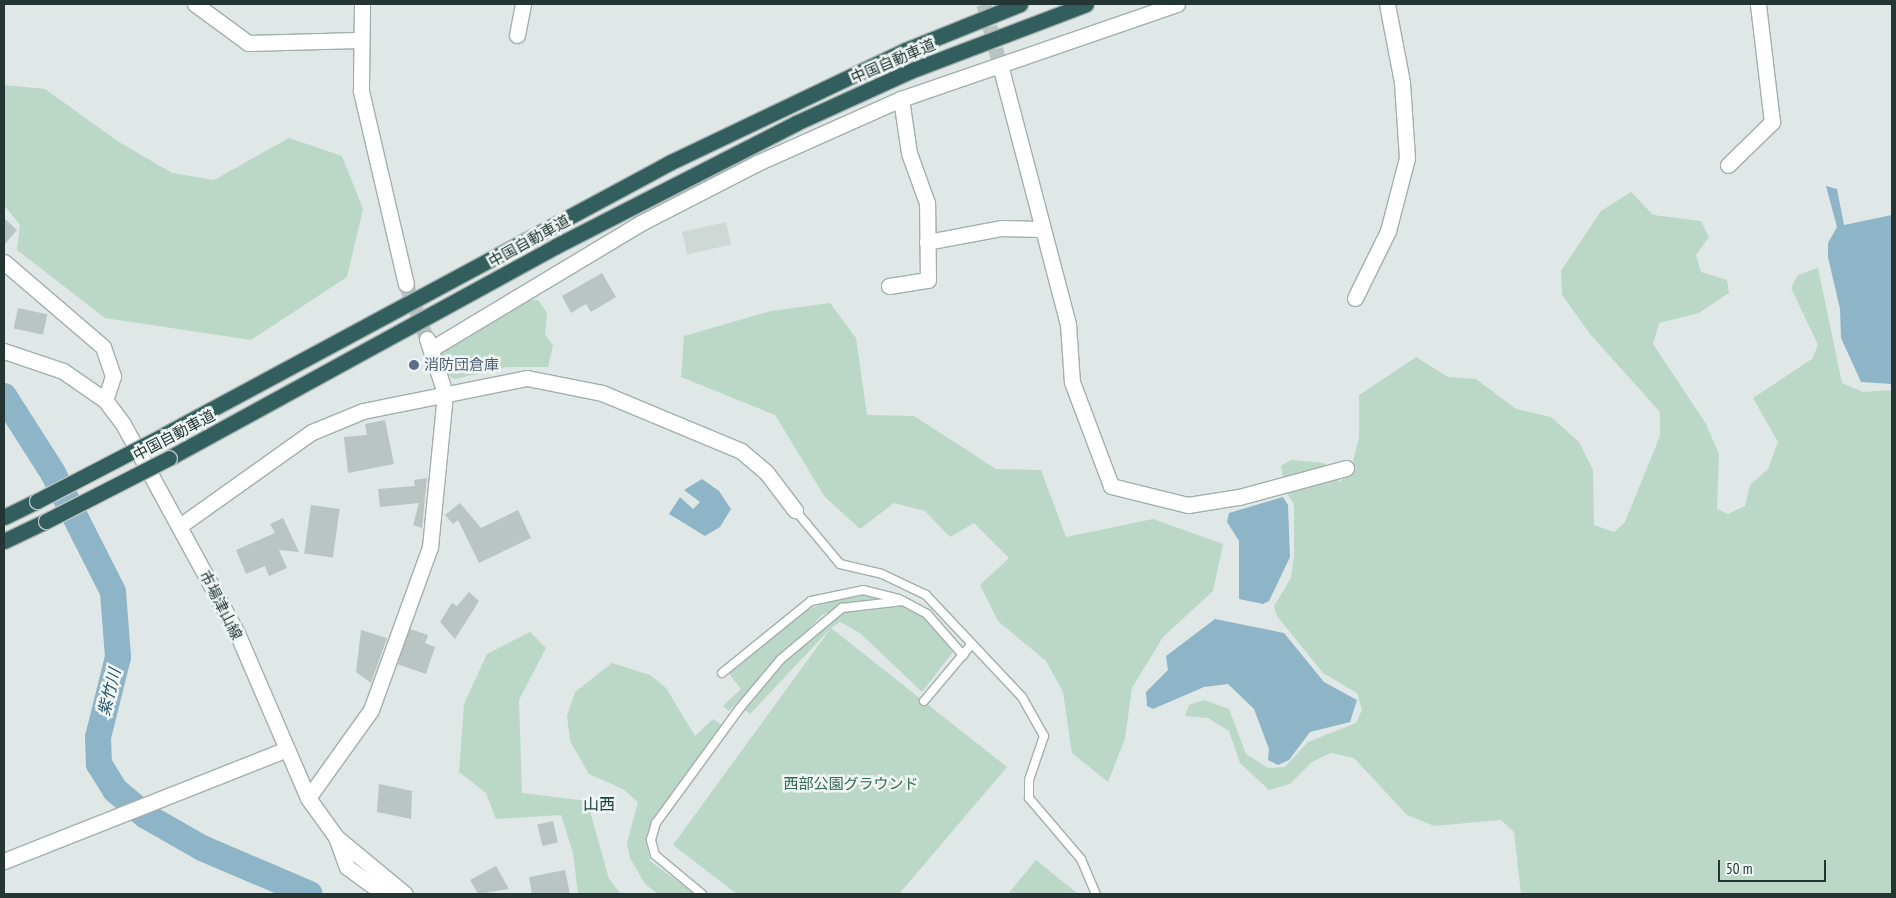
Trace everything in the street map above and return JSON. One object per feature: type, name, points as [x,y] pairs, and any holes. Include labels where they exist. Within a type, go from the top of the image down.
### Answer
[{"type":"highway","name":"中国自動車道","points":[[4,517],[160,437],[671,162],[906,50],[1020,4]]},
{"type":"highway","name":"中国自動車道","points":[[4,541],[169,458],[556,246],[796,123],[910,71],[1086,4]]},
{"type":"street","points":[[196,4],[248,43],[358,40]]},
{"type":"street","points":[[362,4],[358,40],[360,91],[406,284]]},
{"type":"street","points":[[517,35],[523,4]]},
{"type":"street","points":[[308,798],[371,710],[416,592],[430,547],[445,393],[429,344],[641,223],[756,163],[901,99],[1177,4]]},
{"type":"street","points":[[1354,298],[1388,231],[1407,158],[1402,82],[1387,4]]},
{"type":"street","points":[[1728,165],[1772,122],[1758,4]]},
{"type":"street","points":[[1000,65],[1068,324],[1072,382],[1111,486],[1188,505],[1239,497],[1346,468]]},
{"type":"street","points":[[890,286],[928,280],[927,203],[909,153],[901,99]]},
{"type":"street","points":[[927,242],[1001,228],[1042,229]]},
{"type":"street","points":[[4,262],[103,347],[113,376],[105,400]]},
{"type":"street","name":"市場津山線","points":[[4,351],[64,371],[105,400],[123,424],[181,525],[237,633],[284,750],[308,798],[336,837],[405,894]]},
{"type":"street","points":[[181,525],[312,432],[363,411],[527,378],[602,393],[741,451],[766,472],[795,510]]},
{"type":"street","points":[[4,861],[284,750]]},
{"type":"street","points":[[336,837],[347,867],[384,894]]},
{"type":"lane","points":[[795,510],[840,564],[882,574],[926,595],[1022,697],[1044,736],[1029,780],[1029,798],[1081,859],[1096,894]]},
{"type":"lane","points":[[722,673],[810,601],[863,590],[903,600],[927,614],[963,655]]},
{"type":"lane","points":[[702,894],[655,855],[652,840],[656,824],[739,709],[781,659],[842,608],[903,600]]},
{"type":"lane","points":[[924,701],[971,645]]},
{"type":"shaded area","points":[[726,222],[731,244],[687,255],[682,232]]},
{"type":"green space","points":[[4,85],[45,89],[119,142],[172,173],[214,180],[289,138],[342,156],[363,209],[347,277],[251,340],[105,318],[17,250],[20,225],[4,205]]},
{"type":"green space","points":[[1631,192],[1653,215],[1701,221],[1709,237],[1696,255],[1701,272],[1727,280],[1729,293],[1699,313],[1659,323],[1653,344],[1706,424],[1719,454],[1717,509],[1728,514],[1745,506],[1750,485],[1768,469],[1778,442],[1753,398],[1812,359],[1818,345],[1791,288],[1798,275],[1818,268],[1842,383],[1863,392],[1892,390],[1892,894],[1521,894],[1514,832],[1501,820],[1434,826],[1407,815],[1354,758],[1331,753],[1312,762],[1290,784],[1269,790],[1240,763],[1229,731],[1208,718],[1185,716],[1189,705],[1204,700],[1229,709],[1246,754],[1268,768],[1285,767],[1308,742],[1356,723],[1362,710],[1357,693],[1323,673],[1277,616],[1274,606],[1291,578],[1294,556],[1294,504],[1285,490],[1281,466],[1291,460],[1324,463],[1340,482],[1350,473],[1359,438],[1359,395],[1416,357],[1448,377],[1476,379],[1516,409],[1551,417],[1579,442],[1593,470],[1594,525],[1614,532],[1625,522],[1660,436],[1660,412],[1590,334],[1562,295],[1561,271],[1601,211]]},
{"type":"green space","points":[[529,300],[538,300],[547,313],[545,335],[553,345],[548,367],[507,367],[455,379],[448,375],[439,356],[442,350]]},
{"type":"green space","points":[[830,303],[856,338],[867,415],[914,416],[996,469],[1041,470],[1066,537],[1153,519],[1223,544],[1213,591],[1163,637],[1132,688],[1125,739],[1108,782],[1072,753],[1063,692],[1046,661],[998,621],[980,585],[1009,558],[974,523],[950,537],[925,511],[894,503],[860,529],[825,497],[775,415],[681,377],[684,336],[771,311]]},
{"type":"green space","points":[[863,595],[886,597],[854,602],[822,615],[729,711],[723,706],[741,689],[730,675],[732,668],[795,615],[839,597]]},
{"type":"green space","points":[[904,606],[923,617],[953,652],[922,692],[860,633],[840,622],[831,628],[750,714],[743,709],[787,658],[831,621],[849,611]]},
{"type":"green space","name":"西部公園グラウンド","points":[[831,628],[1007,767],[899,894],[737,894],[673,845]]},
{"type":"green space","points":[[530,632],[546,648],[519,700],[522,793],[587,801],[609,879],[621,894],[578,894],[573,853],[561,815],[496,819],[486,793],[459,772],[464,704],[487,654]]},
{"type":"green space","points":[[612,663],[650,675],[666,688],[695,736],[713,719],[722,725],[658,814],[646,839],[650,861],[695,894],[658,894],[645,884],[630,858],[627,843],[638,802],[623,789],[589,774],[570,741],[567,716],[575,692]]},
{"type":"green space","points":[[1036,860],[1078,894],[1008,894]]},
{"type":"water","points":[[1826,186],[1837,189],[1844,225],[1892,215],[1892,384],[1861,382],[1841,338],[1840,309],[1828,257],[1828,243],[1837,227]]},
{"type":"water","points":[[702,479],[719,491],[731,509],[720,527],[705,536],[669,514],[680,497],[693,509],[700,502],[684,490]]},
{"type":"water","points":[[1283,497],[1288,505],[1290,557],[1269,601],[1263,604],[1239,599],[1239,541],[1227,522],[1229,513]]},
{"type":"water","points":[[1215,619],[1284,633],[1324,682],[1357,700],[1350,722],[1310,732],[1289,760],[1278,765],[1268,760],[1269,749],[1254,709],[1228,684],[1204,687],[1153,709],[1147,706],[1146,692],[1168,670],[1166,656]]},
{"type":"building","points":[[4,218],[17,230],[4,245]]},
{"type":"building","points":[[602,273],[616,297],[591,312],[586,304],[571,313],[562,296]]},
{"type":"building","points":[[18,308],[47,314],[43,335],[14,329]]},
{"type":"building","points":[[385,420],[394,464],[348,473],[344,437],[367,435],[365,424]]},
{"type":"building","points":[[427,478],[422,528],[413,525],[419,503],[380,507],[378,489],[415,486],[414,480]]},
{"type":"building","points":[[460,503],[481,528],[518,510],[531,538],[479,563],[458,520],[453,524],[445,515]]},
{"type":"building","points":[[311,505],[340,509],[333,558],[304,554]]},
{"type":"building","points":[[283,518],[299,552],[279,550],[287,568],[269,576],[265,566],[246,574],[236,550],[275,533],[270,524]]},
{"type":"building","points":[[469,592],[479,601],[455,639],[440,622],[452,603],[457,606]]},
{"type":"building","points":[[410,629],[428,635],[425,643],[435,647],[426,674],[397,664]]},
{"type":"building","points":[[361,630],[387,638],[371,683],[356,672]]},
{"type":"building","points":[[379,784],[412,791],[411,819],[377,812]]},
{"type":"building","points":[[553,821],[558,842],[542,846],[537,825]]},
{"type":"building","points":[[496,866],[509,889],[478,894],[470,880]]},
{"type":"building","points":[[565,870],[570,894],[532,894],[529,877]]},
{"type":"waterway","name":"紫竹川","points":[[4,396],[53,473],[113,592],[118,657],[98,737],[99,764],[115,790],[146,816],[202,848],[310,894]]},
{"type":"tunnel","points":[[984,4],[1000,65]]},
{"type":"tunnel","points":[[406,284],[427,339]]},
{"type":"place","name":"消防団倉庫","points":[[414,365]]},
{"type":"district","name":"山西","points":[[599,804]]}]
